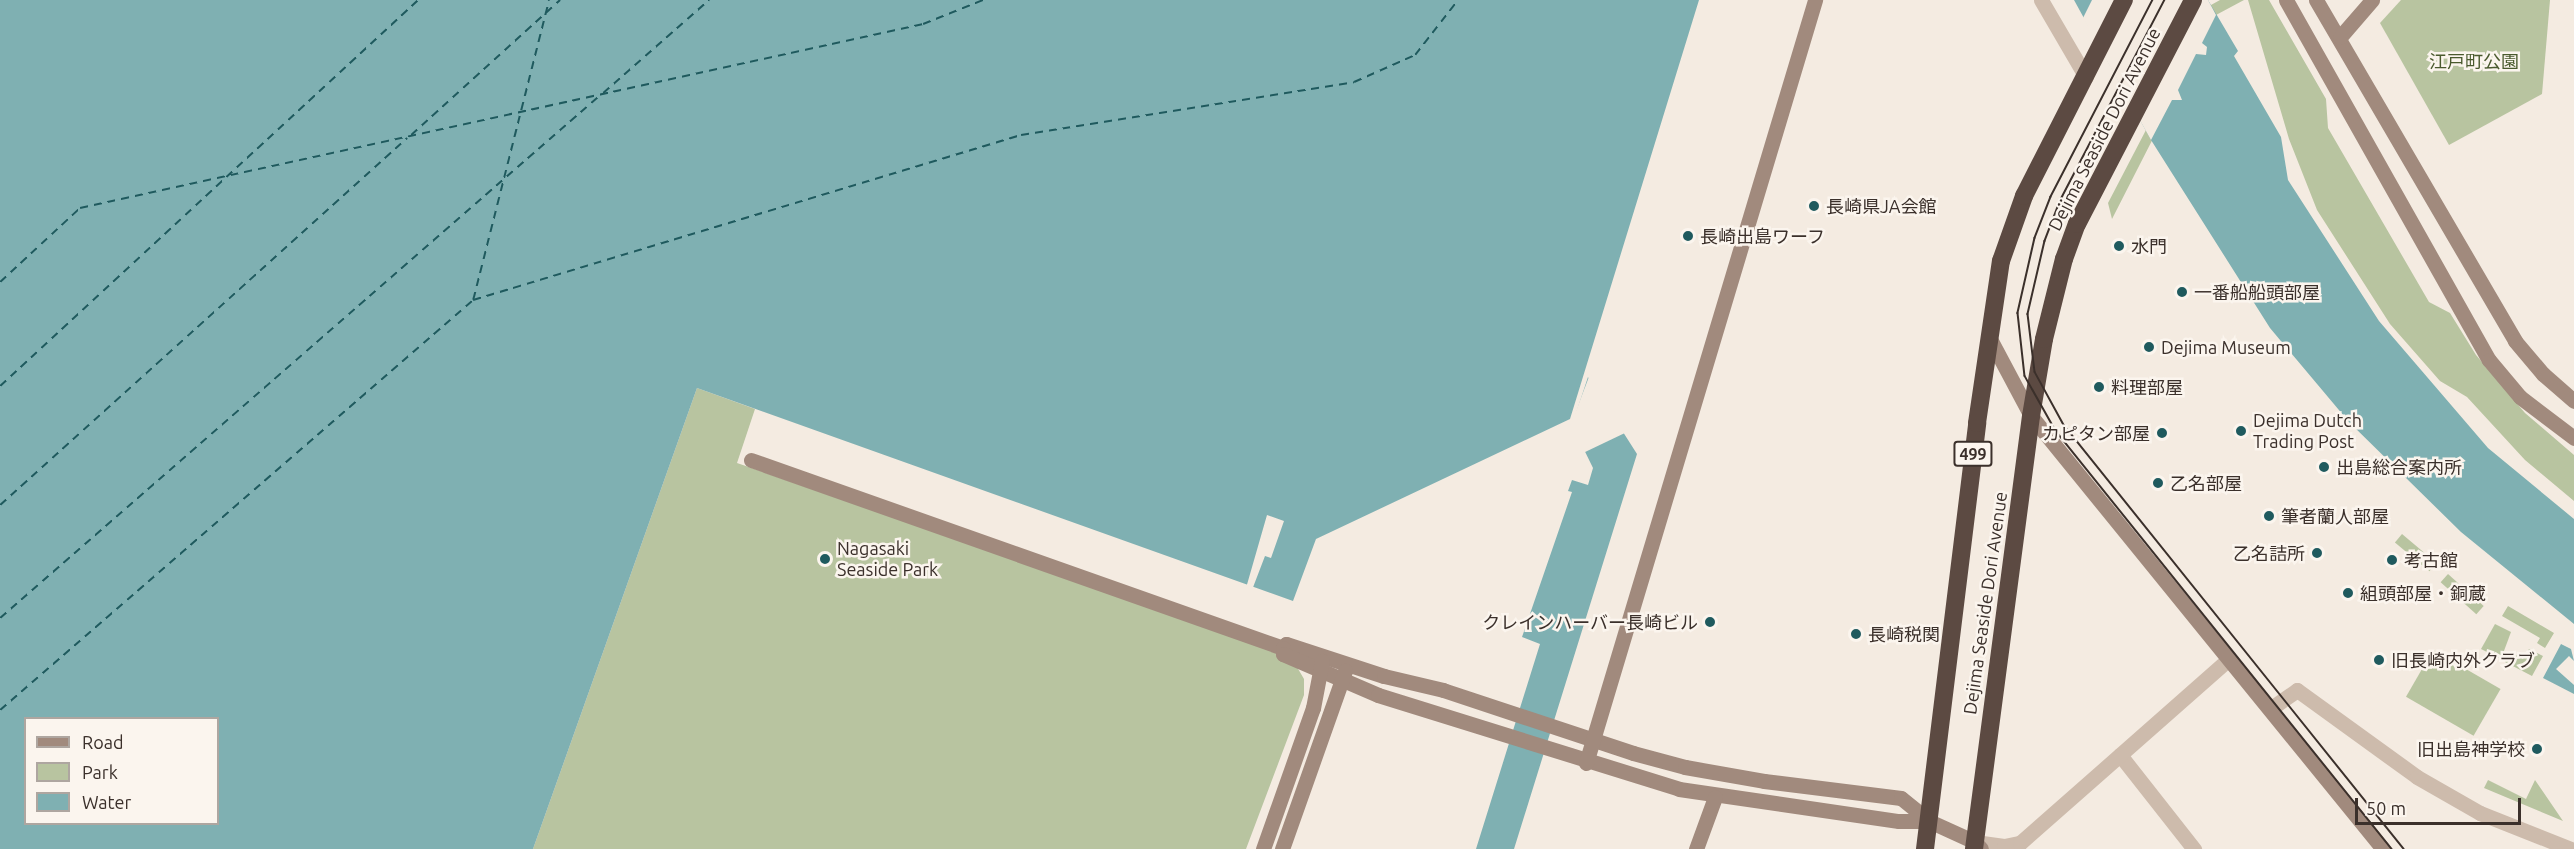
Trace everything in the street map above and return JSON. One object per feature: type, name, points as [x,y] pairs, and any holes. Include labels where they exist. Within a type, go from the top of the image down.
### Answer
[{"type":"highway","name":"Dejima Seaside Dori Avenue","points":[[1925,849],[1989,337],[2001,261],[2024,196],[2124,0]]},
{"type":"highway","name":"Dejima Seaside Dori Avenue","points":[[1977,847],[2031,416],[2044,339],[2064,260],[2077,224],[2193,0]]},
{"type":"street","points":[[1586,763],[1815,0]]},
{"type":"street","points":[[2041,0],[2085,77]]},
{"type":"street","points":[[2286,0],[2489,360],[2520,397],[2574,438]]},
{"type":"street","points":[[2316,0],[2340,37],[2515,341],[2543,374],[2574,401]]},
{"type":"street","points":[[2340,37],[2372,0]]},
{"type":"street","points":[[1989,337],[2031,416],[2383,849]]},
{"type":"street","points":[[751,460],[1283,648],[1286,644],[1321,662],[1342,680],[1586,763],[1715,796],[1899,821],[1929,821]]},
{"type":"street","points":[[1321,662],[1348,663],[1499,706],[1685,767],[1901,798],[1929,821],[1977,847],[2020,843],[2229,659]]},
{"type":"street","points":[[1263,849],[1313,708],[1321,662]]},
{"type":"street","points":[[1282,849],[1348,663]]},
{"type":"street","points":[[2270,709],[2297,690],[2417,777],[2480,813],[2571,849]]},
{"type":"street","points":[[2120,755],[2194,849]]},
{"type":"street","points":[[1696,849],[1715,796]]},
{"type":"green space","points":[[2220,0],[2244,0],[2216,15],[2112,219],[2108,203],[2211,5]]},
{"type":"green space","points":[[2248,0],[2269,0],[2326,99],[2328,128],[2429,302],[2450,313],[2476,355],[2525,413],[2574,455],[2574,501],[2525,460],[2467,397],[2440,381],[2390,324],[2317,210],[2289,139]]},
{"type":"green space","name":"江戸町公園","points":[[2401,0],[2550,0],[2542,94],[2449,145],[2380,23]]},
{"type":"green space","name":"Nagasaki Seaside Park","points":[[697,388],[755,409],[737,463],[1290,655],[1304,679],[1304,695],[1246,849],[533,849]]},
{"type":"green space","points":[[2402,534],[2436,563],[2429,571],[2395,542]]},
{"type":"green space","points":[[2448,574],[2484,606],[2476,614],[2441,582]]},
{"type":"green space","points":[[2508,606],[2554,633],[2545,648],[2537,643],[2540,638],[2502,616]]},
{"type":"green space","points":[[2495,624],[2511,632],[2501,659],[2481,649]]},
{"type":"green space","points":[[2529,649],[2543,656],[2532,676],[2505,662],[2510,652],[2523,659]]},
{"type":"green space","points":[[2433,650],[2501,689],[2474,736],[2406,697]]},
{"type":"green space","points":[[2488,780],[2526,799],[2535,780],[2563,821],[2484,788]]},
{"type":"water","points":[[0,0],[1699,0],[1570,419],[1316,539],[1293,601],[697,388],[533,849],[0,849]]},
{"type":"water","points":[[2074,0],[2208,0],[2238,51],[2234,56],[2281,137],[2288,180],[2379,321],[2488,448],[2574,519],[2574,624],[2461,532],[2349,422],[2270,328],[2151,140]]},
{"type":"water","points":[[1588,377],[1637,454],[1514,849],[1476,849],[1540,644],[1522,637],[1572,492],[1568,491],[1572,480],[1588,485],[1593,468],[1572,425]]},
{"type":"water","points":[[2561,644],[2571,649],[2574,661],[2569,656],[2556,669],[2574,685],[2574,694],[2543,678]]},
{"type":"pier","points":[[2092,0],[2208,0],[2216,15],[2202,43],[2207,47],[2206,55],[2196,54],[2178,90],[2182,100],[2172,100],[2151,140],[2083,18]]},
{"type":"pier","points":[[1590,374],[1627,432],[1583,453],[1570,427]]},
{"type":"pier","points":[[1267,515],[1284,521],[1271,558],[1265,556],[1252,590],[1246,588]]},
{"type":"ferry route","points":[[0,386],[418,0]]},
{"type":"ferry route","points":[[0,710],[473,300],[549,0]]},
{"type":"ferry route","points":[[411,135],[560,0]]},
{"type":"ferry route","points":[[603,93],[709,0]]},
{"type":"ferry route","points":[[0,282],[80,208],[923,24],[983,0]]},
{"type":"ferry route","points":[[473,300],[1021,135],[1354,82],[1415,55],[1458,0]]},
{"type":"ferry route","points":[[0,618],[599,96]]},
{"type":"ferry route","points":[[0,505],[407,138]]},
{"type":"tram line","points":[[2153,0],[2051,197],[2035,238],[2018,313],[2025,376],[2056,431],[2392,849]]},
{"type":"tram line","points":[[2165,0],[2060,202],[2045,241],[2028,314],[2035,372],[2064,425],[2404,849]]},
{"type":"place","name":"長崎県JA会館","points":[[1814,206]]},
{"type":"place","name":"長崎出島ワーフ","points":[[1688,236]]},
{"type":"place","name":"水門","points":[[2119,246]]},
{"type":"place","name":"一番船船頭部屋","points":[[2182,292]]},
{"type":"place","name":"Dejima Museum","points":[[2149,347]]},
{"type":"place","name":"料理部屋","points":[[2099,387]]},
{"type":"place","name":"Dejima Dutch Trading Post","points":[[2241,431]]},
{"type":"place","name":"カピタン部屋","points":[[2162,433]]},
{"type":"place","name":"出島総合案内所","points":[[2324,467]]},
{"type":"place","name":"乙名部屋","points":[[2158,483]]},
{"type":"place","name":"筆者蘭人部屋","points":[[2269,516]]},
{"type":"place","name":"乙名詰所","points":[[2317,553]]},
{"type":"place","name":"Nagasaki Seaside Park","points":[[825,559]]},
{"type":"place","name":"考古館","points":[[2392,560]]},
{"type":"place","name":"組頭部屋・銅蔵","points":[[2348,593]]},
{"type":"place","name":"クレインハーバー長崎ビル","points":[[1710,622]]},
{"type":"place","name":"長崎税関","points":[[1856,634]]},
{"type":"place","name":"旧長崎内外クラブ","points":[[2379,660]]},
{"type":"place","name":"旧出島神学校","points":[[2537,749]]}]
